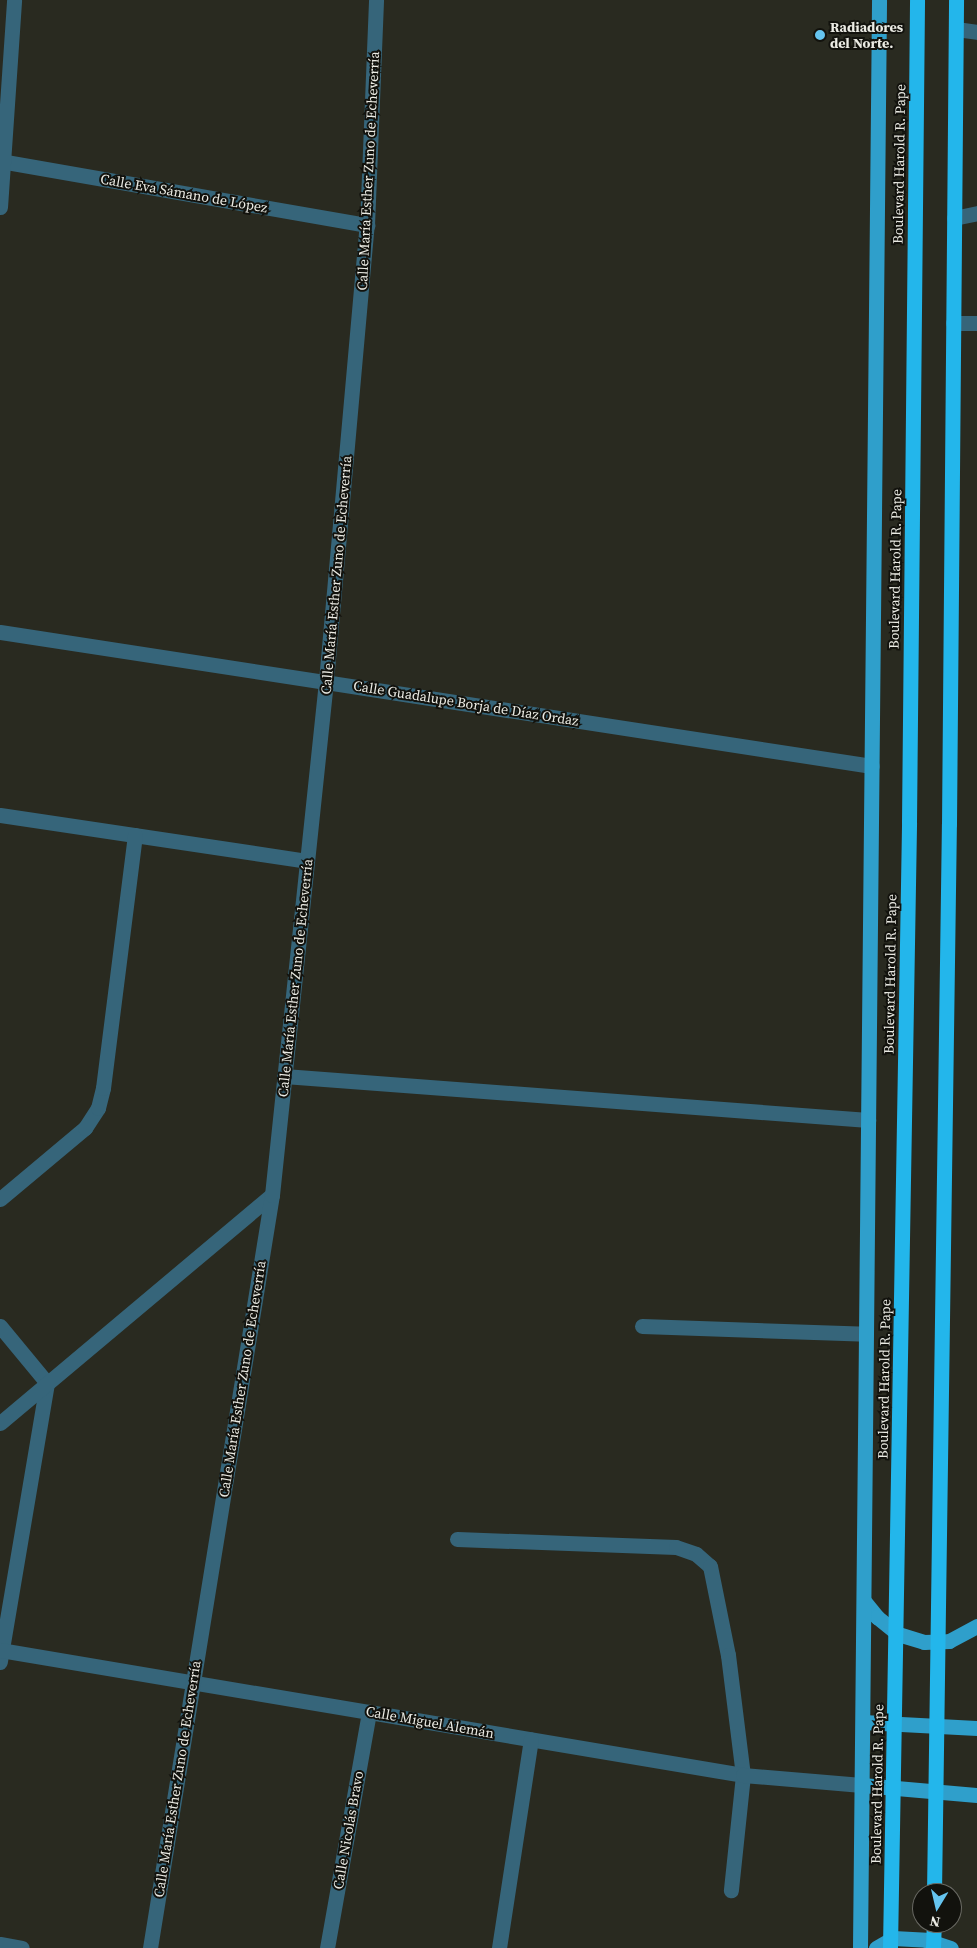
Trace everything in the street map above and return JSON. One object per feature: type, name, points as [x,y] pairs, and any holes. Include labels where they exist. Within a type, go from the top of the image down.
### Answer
[{"type":"highway","name":"Boulevard Harold R. Pape","points":[[890,1948],[909,822],[917,0]]},
{"type":"highway","points":[[934,1883],[949,824],[956,0]]},
{"type":"highway","points":[[934,1933],[934,1948]]},
{"type":"main road","name":"Boulevard Harold R. Pape","points":[[860,1948],[879,0]]},
{"type":"main road","points":[[864,1601],[877,1617],[898,1634],[924,1642],[949,1641],[977,1626]]},
{"type":"main road","points":[[863,1722],[977,1728]]},
{"type":"main road","points":[[862,1785],[977,1795]]},
{"type":"main road","points":[[876,1948],[893,1938],[926,1940],[951,1948]]},
{"type":"street","points":[[0,206],[14,0]]},
{"type":"street","name":"Calle María Esther Zuno de Echeverría","points":[[150,1948],[272,1195],[326,681],[367,225],[376,0]]},
{"type":"street","points":[[956,29],[977,32]]},
{"type":"street","name":"Calle Eva Sámano de López","points":[[2,161],[367,225]]},
{"type":"street","points":[[954,218],[977,213]]},
{"type":"street","points":[[954,323],[977,323]]},
{"type":"street","name":"Calle Guadalupe Borja de Díaz Ordaz","points":[[0,632],[872,766]]},
{"type":"street","points":[[0,815],[307,861]]},
{"type":"street","points":[[0,1199],[85,1128],[98,1108],[103,1088],[135,835]]},
{"type":"street","points":[[284,1076],[868,1120]]},
{"type":"street","points":[[0,1423],[272,1195]]},
{"type":"street","points":[[0,1326],[47,1383],[1,1654]]},
{"type":"street","points":[[642,1326],[866,1334]]},
{"type":"street","points":[[457,1539],[676,1547],[696,1554],[710,1566],[728,1655],[743,1775],[731,1890]]},
{"type":"street","name":"Calle Miguel Alemán","points":[[1,1654],[192,1682],[743,1775],[862,1785]]},
{"type":"street","name":"Calle Nicolás Bravo","points":[[327,1948],[368,1712]]},
{"type":"street","points":[[499,1948],[531,1739]]},
{"type":"street","points":[[0,1944],[22,1948]]},
{"type":"place","name":"Radiadores del Norte.","points":[[820,35]]}]
